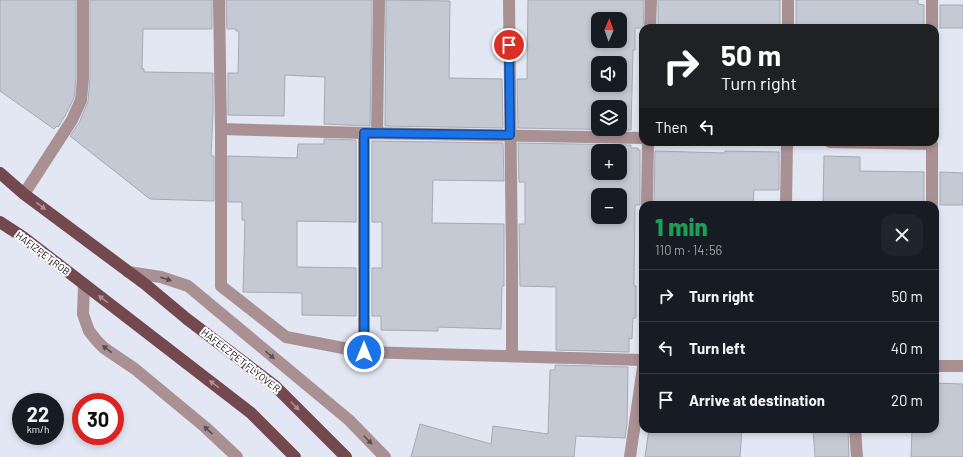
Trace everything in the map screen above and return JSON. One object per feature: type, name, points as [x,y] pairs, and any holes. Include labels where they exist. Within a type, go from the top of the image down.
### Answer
[{"type":"main road","name":"HAFEEZPET FLYOVER","points":[[0,173],[24,194],[145,284],[275,386],[346,457]]},
{"type":"main road","name":"HAFIZPET ROB","points":[[0,222],[23,237],[84,284]]},
{"type":"main road","points":[[84,284],[251,413],[295,457]]},
{"type":"street","points":[[24,194],[72,120],[81,100],[83,78],[83,0]]},
{"type":"street","points":[[219,0],[221,286],[286,338],[364,352],[639,360]]},
{"type":"street","points":[[377,133],[379,0]]},
{"type":"street","points":[[509,0],[512,356]]},
{"type":"street","points":[[650,24],[651,0]]},
{"type":"street","points":[[788,0],[788,24]]},
{"type":"street","points":[[932,0],[932,24]]},
{"type":"street","points":[[221,129],[639,138]]},
{"type":"street","points":[[364,133],[364,352]]},
{"type":"street","points":[[647,201],[648,146]]},
{"type":"street","points":[[786,201],[787,146]]},
{"type":"street","points":[[932,146],[932,201]]},
{"type":"street","points":[[128,272],[161,277],[188,286],[349,420],[385,457]]},
{"type":"street","points":[[84,284],[83,314],[89,331],[97,341],[104,348],[134,368],[205,427],[237,457]]},
{"type":"street","points":[[939,366],[963,366]]},
{"type":"street","points":[[630,457],[639,395]]},
{"type":"street","points":[[855,433],[857,457]]},
{"type":"building","points":[[0,0],[76,0],[76,78],[74,98],[58,127],[57,126],[54,129],[0,91]]},
{"type":"building","points":[[90,0],[212,0],[212,29],[143,29],[142,69],[144,69],[144,72],[213,73],[211,156],[214,156],[214,201],[150,199],[70,136],[79,123],[88,101],[90,78]]},
{"type":"building","points":[[226,0],[372,0],[370,126],[324,124],[325,77],[285,75],[284,116],[228,115],[228,73],[238,73],[239,31],[236,31],[236,29],[227,29]]},
{"type":"building","points":[[386,0],[450,1],[449,78],[502,79],[503,128],[385,126]]},
{"type":"building","points":[[528,0],[644,0],[643,24],[639,24],[639,28],[635,28],[631,130],[627,130],[627,100],[591,100],[591,129],[518,128],[517,79],[527,79]]},
{"type":"building","points":[[658,0],[780,0],[780,24],[658,24]]},
{"type":"building","points":[[796,0],[918,0],[918,4],[924,5],[924,24],[796,24]]},
{"type":"building","points":[[940,5],[963,5],[963,28],[940,28]]},
{"type":"building","points":[[324,139],[356,140],[356,222],[297,221],[297,267],[356,268],[356,316],[302,315],[302,293],[243,292],[245,220],[242,220],[242,202],[228,202],[228,156],[297,158],[298,144],[324,144]]},
{"type":"building","points":[[372,141],[503,143],[504,181],[433,180],[432,223],[504,224],[504,286],[502,286],[501,329],[438,327],[438,331],[381,330],[381,316],[372,316],[372,268],[382,268],[382,222],[372,222]]},
{"type":"building","points":[[518,143],[591,144],[591,180],[627,180],[627,145],[631,145],[631,148],[638,148],[638,150],[640,150],[640,201],[639,205],[635,205],[634,286],[636,286],[636,318],[633,318],[632,339],[629,338],[629,352],[556,350],[556,287],[520,286],[519,224],[525,224],[525,182],[519,182]]},
{"type":"building","points":[[655,151],[725,153],[725,151],[779,152],[779,190],[754,190],[753,201],[654,201]]},
{"type":"building","points":[[824,156],[860,157],[860,171],[924,172],[924,201],[823,201]]},
{"type":"building","points":[[940,172],[963,173],[963,205],[940,205]]},
{"type":"building","points":[[555,365],[628,367],[627,424],[625,438],[576,436],[574,457],[411,457],[420,424],[491,444],[493,426],[548,434],[550,370],[555,370]]},
{"type":"building","points":[[939,383],[963,384],[963,457],[911,457],[912,433],[939,433]]},
{"type":"building","points":[[648,433],[742,433],[740,457],[645,457]]},
{"type":"building","points":[[813,433],[848,433],[849,457],[815,457]]},
{"type":"route","points":[[364,352],[364,133],[510,135],[509,45]]}]
